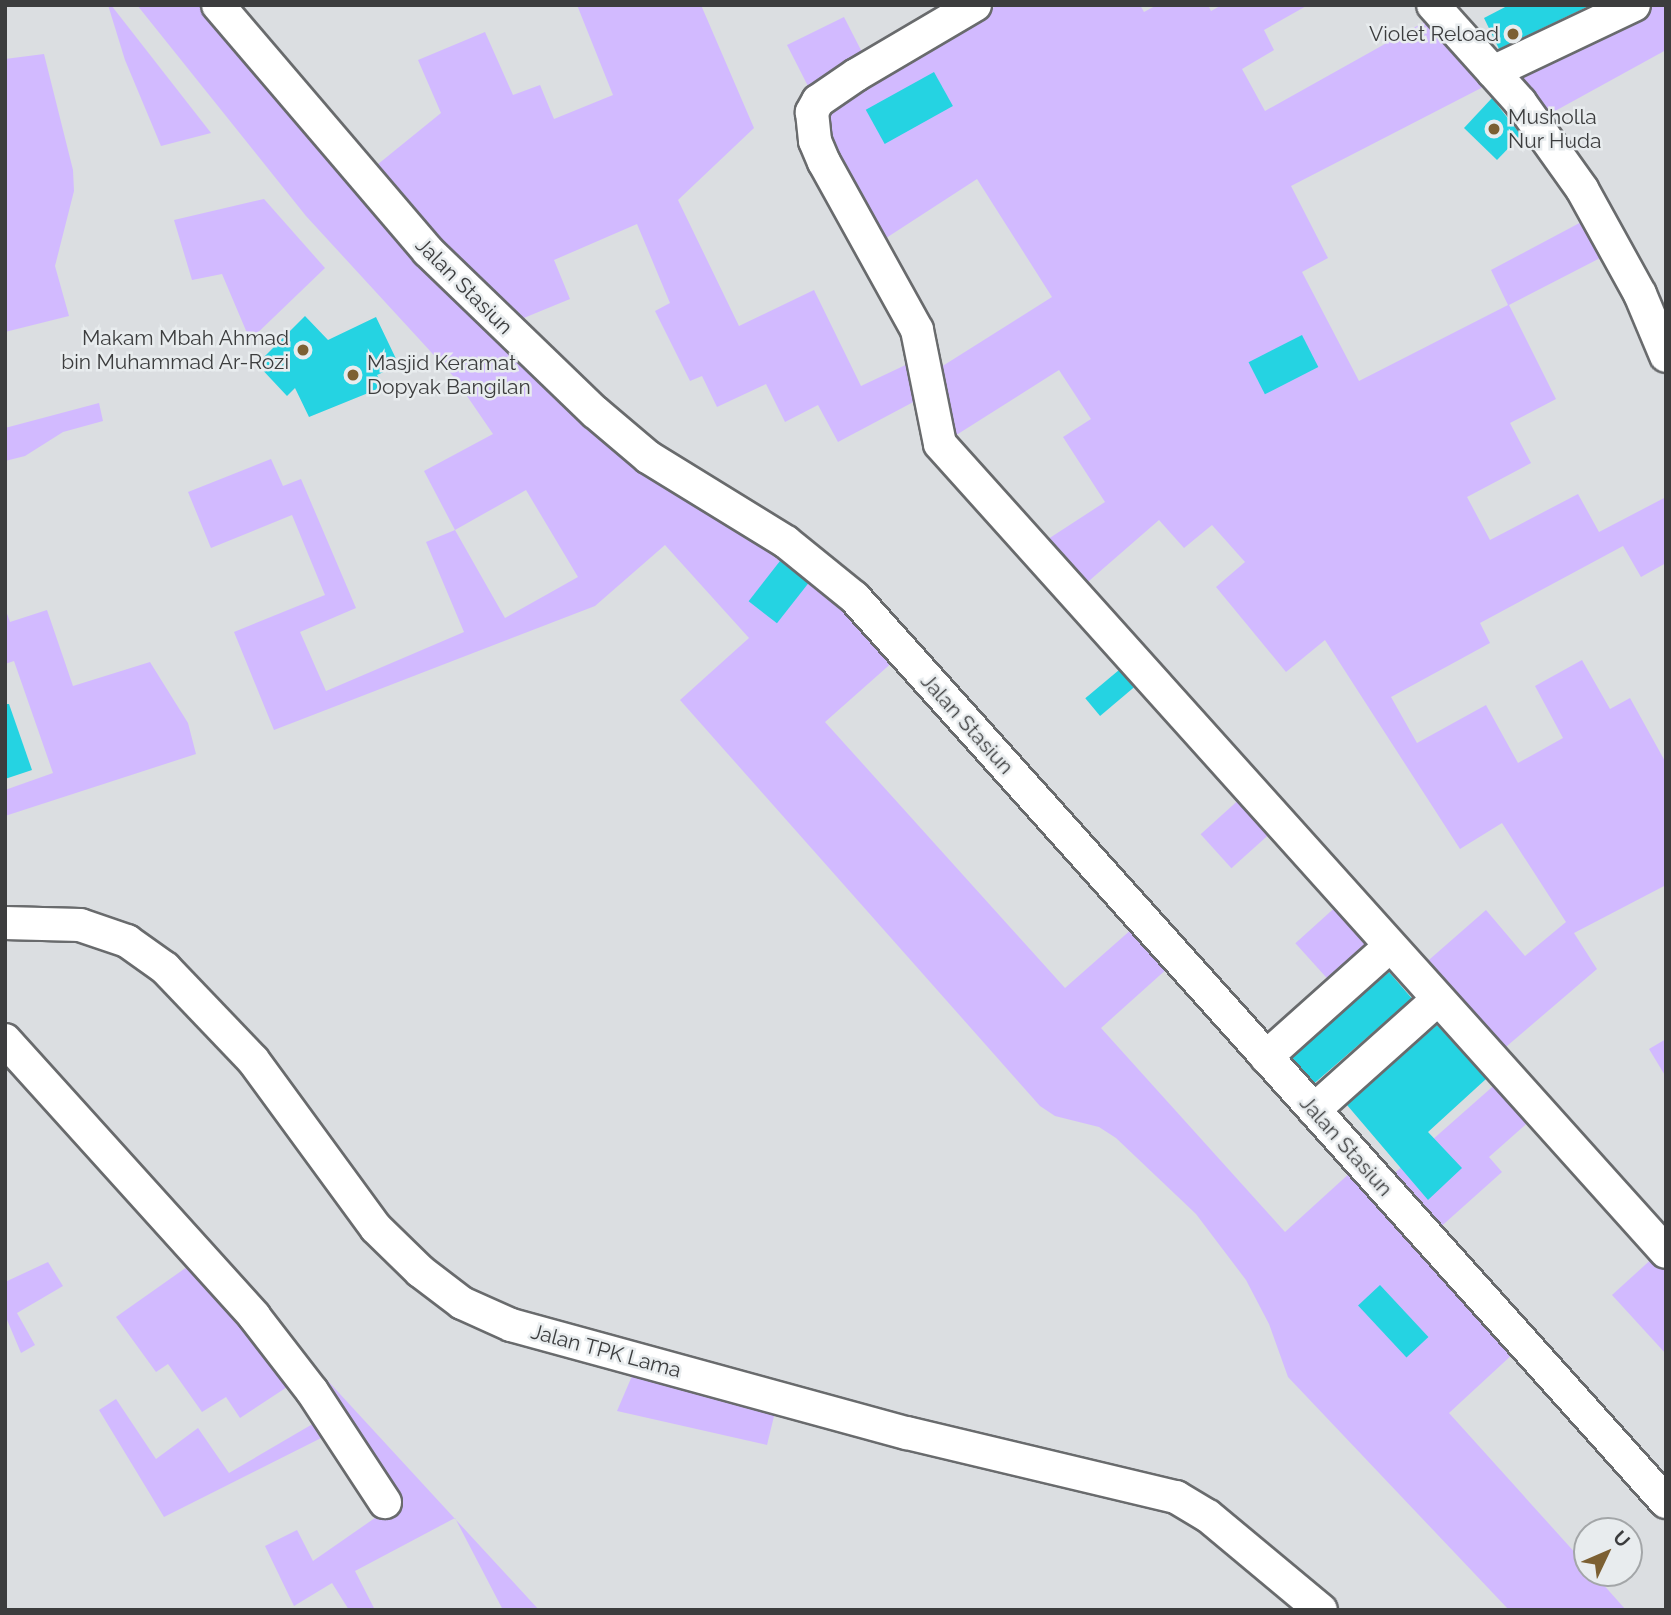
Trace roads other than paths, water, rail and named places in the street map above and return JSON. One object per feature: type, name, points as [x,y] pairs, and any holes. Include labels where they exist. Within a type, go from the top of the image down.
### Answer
[{"type":"street","name":"Jalan Stasiun","points":[[218,5],[428,251],[595,412],[649,457],[786,542],[854,597],[1666,1502]]},
{"type":"street","points":[[975,5],[856,75],[818,102],[812,112],[815,141],[824,162],[917,330],[925,351],[930,407],[940,444],[1666,1252]]},
{"type":"street","points":[[1433,5],[1493,72],[1582,189],[1640,294],[1666,356]]},
{"type":"street","points":[[1493,72],[1634,5]]},
{"type":"street","name":"Jalan TPK Lama","points":[[5,923],[80,925],[127,941],[165,968],[253,1060],[376,1227],[420,1271],[471,1307],[511,1325],[907,1433],[1176,1497],[1209,1516],[1321,1610]]},
{"type":"street","points":[[1266,1057],[1390,946]]},
{"type":"street","points":[[1314,1110],[1438,999]]},
{"type":"street","points":[[5,1040],[254,1316],[312,1391],[385,1502]]},
{"type":"place","name":"Violet Reload","points":[[1513,34]]},
{"type":"place","name":"Musholla Nur Huda","points":[[1494,129]]},
{"type":"place","name":"Makam Mbah Ahmad bin Muhammad Ar-Rozi","points":[[303,350]]},
{"type":"place","name":"Masjid Keramat Dopyak Bangilan","points":[[353,375]]}]
